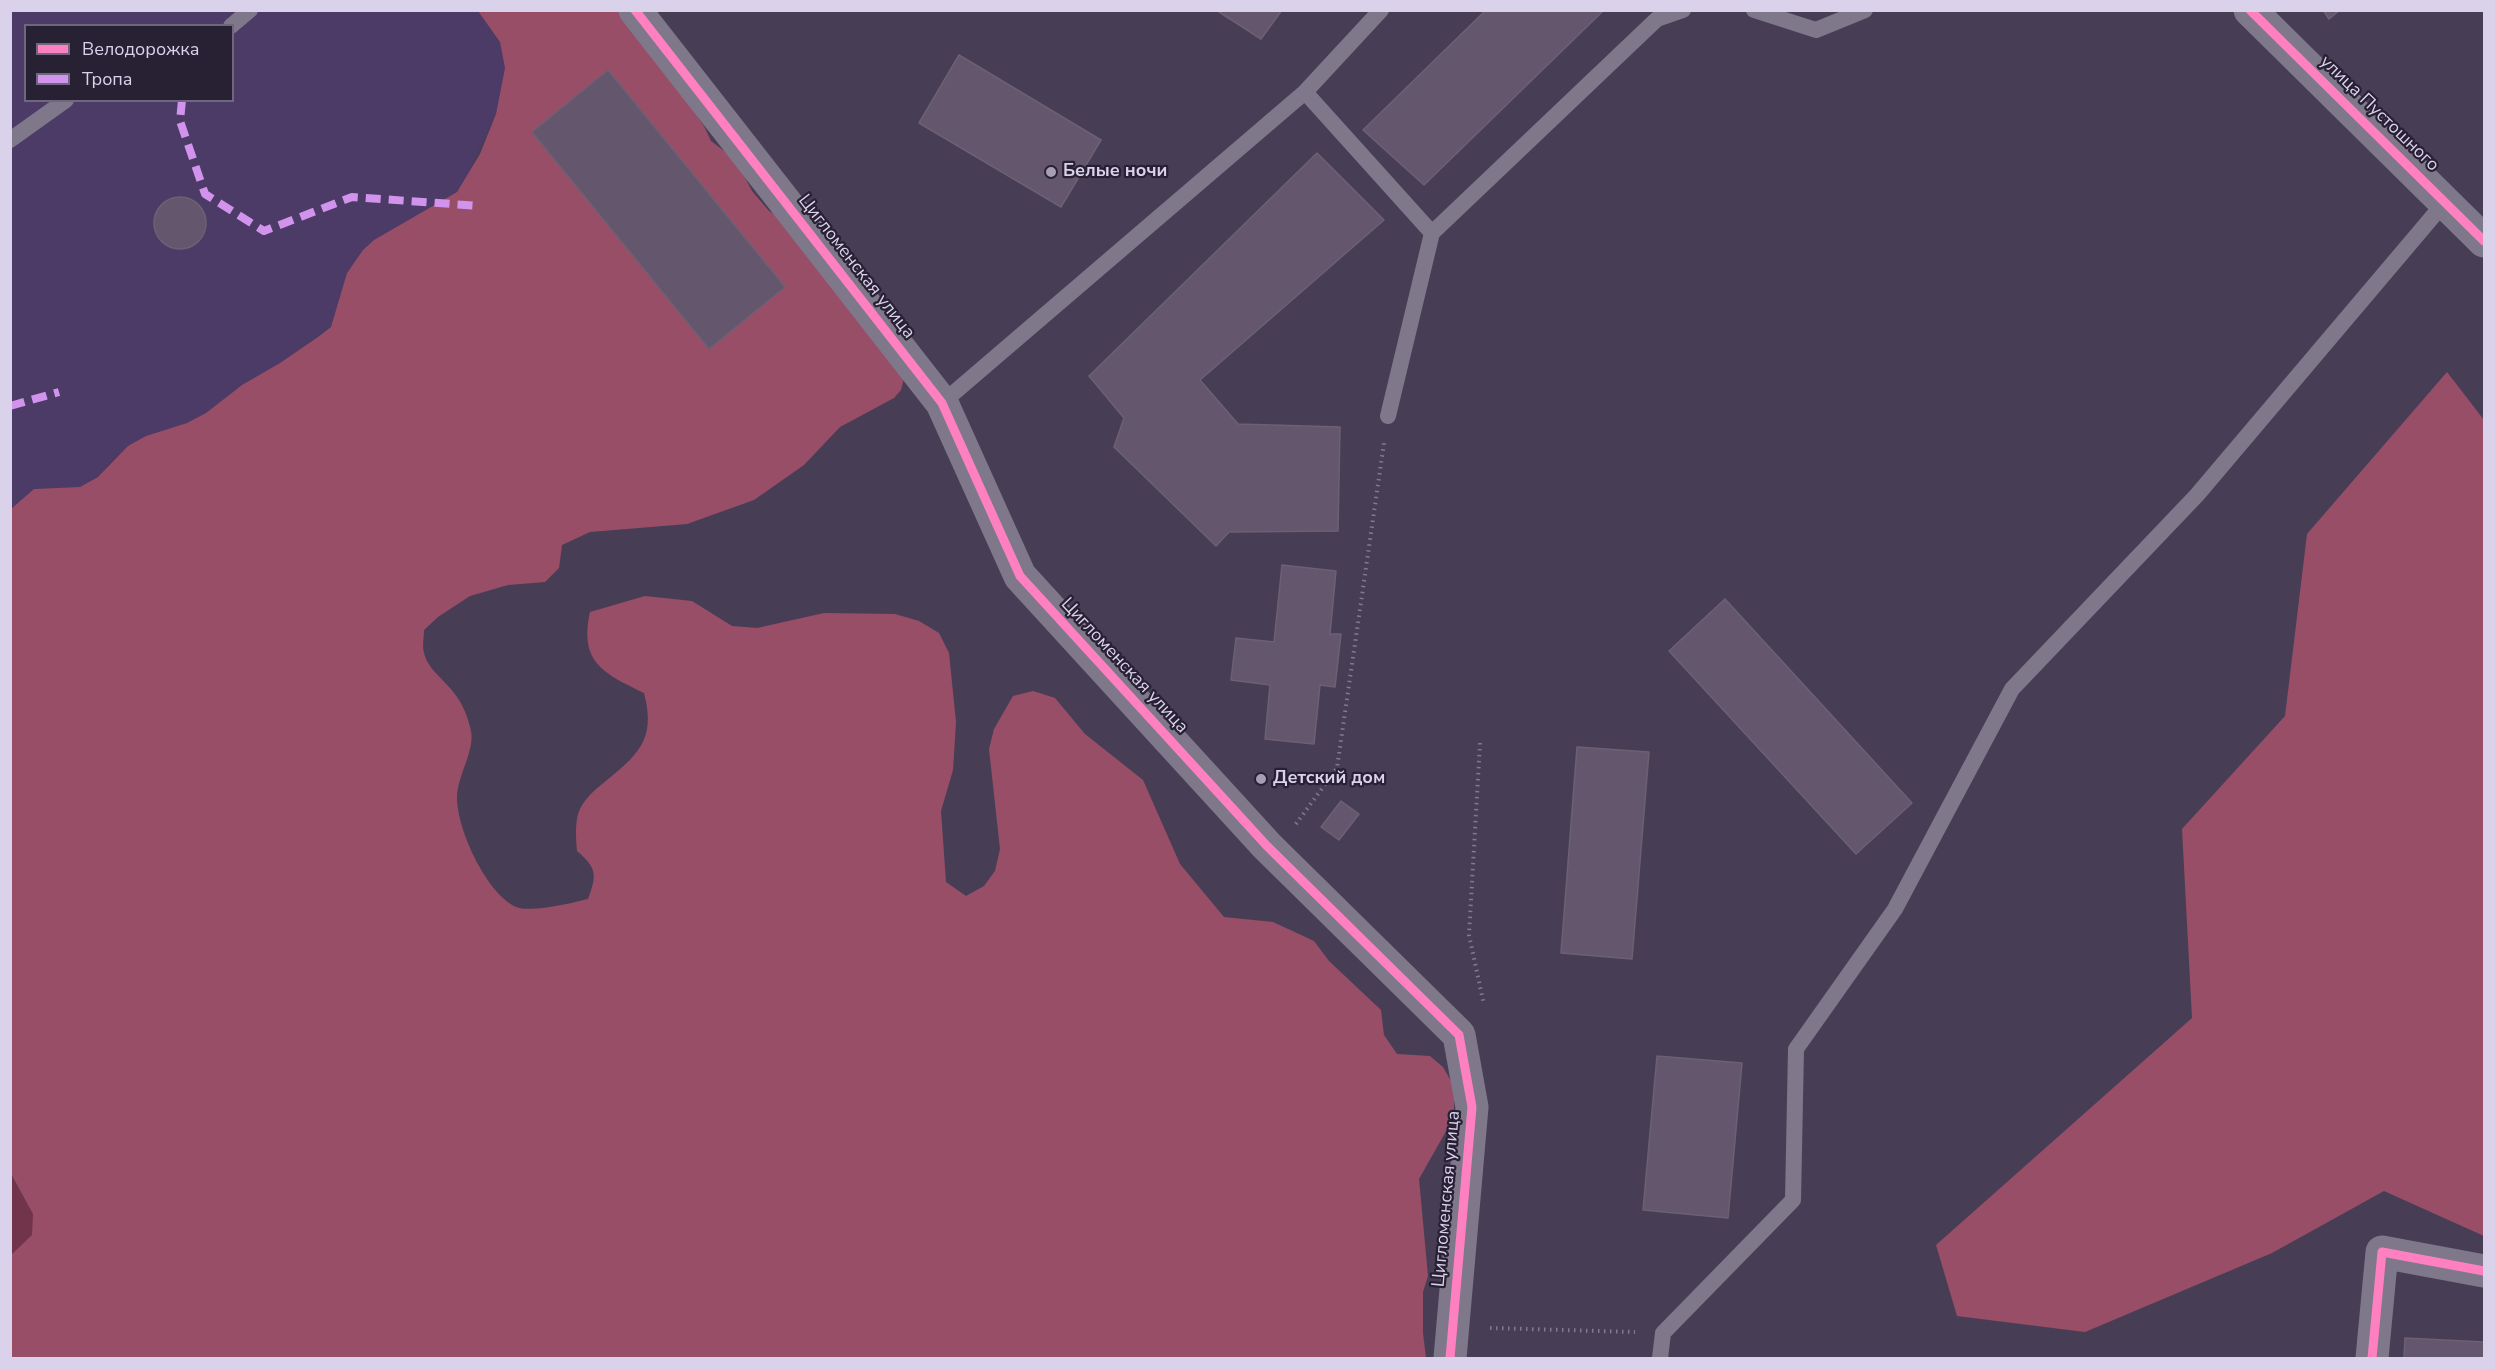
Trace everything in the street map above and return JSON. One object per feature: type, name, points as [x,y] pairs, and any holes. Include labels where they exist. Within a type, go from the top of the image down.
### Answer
[{"type":"street","name":"Цигломенская улица","points":[[635,10],[942,403],[1020,576],[1267,846],[1459,1035],[1472,1107],[1452,1343]]},
{"type":"street","name":"улица Пустошного","points":[[2250,10],[2484,241]]},
{"type":"street","points":[[2372,1359],[2382,1252],[2484,1271]]},
{"type":"lane","points":[[233,24],[250,10]]},
{"type":"lane","points":[[942,403],[1305,92],[1381,10]]},
{"type":"lane","points":[[1388,416],[1432,233],[1657,19],[1683,10]]},
{"type":"lane","points":[[1755,10],[1816,30],[1865,10]]},
{"type":"lane","points":[[1305,92],[1432,233]]},
{"type":"lane","points":[[10,140],[63,102]]},
{"type":"lane","points":[[1660,1359],[1663,1333],[1793,1200],[1796,1049],[1895,909],[2012,690],[2197,495],[2445,202]]},
{"type":"path","points":[[1267,846],[1298,822],[1337,768],[1388,416]]},
{"type":"path","points":[[1452,1343],[1663,1333]]},
{"type":"shaded area","points":[[11,11],[478,11],[500,42],[505,68],[496,114],[457,192],[374,240],[363,250],[347,273],[331,327],[280,363],[242,385],[206,413],[187,423],[146,436],[112,460],[98,477],[80,487],[34,489],[11,509]]},
{"type":"shaded area","points":[[478,11],[623,11],[704,126],[711,141],[736,160],[752,191],[769,211],[850,259],[861,272],[870,285],[884,315],[904,378],[901,390],[894,398],[840,427],[804,465],[754,500],[687,524],[590,532],[562,545],[559,568],[545,582],[508,585],[470,596],[438,617],[424,630],[423,647],[426,659],[457,697],[470,726],[472,739],[458,790],[458,811],[468,842],[484,875],[505,900],[522,909],[552,907],[588,899],[594,878],[592,867],[577,851],[578,814],[590,795],[624,765],[641,746],[648,724],[644,693],[606,672],[591,654],[587,629],[590,612],[645,596],[692,601],[732,626],[757,628],[824,613],[895,614],[919,621],[939,633],[949,653],[956,722],[953,770],[941,811],[946,882],[966,896],[984,886],[995,871],[1000,849],[989,749],[994,729],[1013,696],[1033,691],[1055,698],[1085,734],[1143,780],[1180,864],[1224,917],[1273,922],[1314,941],[1329,961],[1381,1010],[1384,1035],[1397,1054],[1430,1056],[1443,1067],[1451,1081],[1454,1117],[1419,1179],[1428,1276],[1423,1292],[1423,1333],[1426,1358],[11,1358],[10,1256],[32,1235],[33,1214],[10,1172],[11,509],[34,489],[80,487],[98,477],[128,446],[146,436],[187,423],[206,413],[242,385],[280,363],[331,327],[347,273],[363,250],[374,240],[457,192],[480,154],[496,114],[505,68],[500,42]]},
{"type":"shaded area","points":[[2447,372],[2484,420],[2484,1236],[2384,1191],[2272,1253],[2085,1332],[1957,1316],[1936,1245],[2192,1018],[2182,829],[2285,716],[2307,534]]},
{"type":"shaded area","points":[[10,1172],[33,1214],[33,1235],[11,1256]]},
{"type":"building","points":[[1216,10],[1282,10],[1261,39]]},
{"type":"building","points":[[1486,10],[1604,10],[1424,185],[1363,130]]},
{"type":"building","points":[[2323,10],[2340,10],[2329,19]]},
{"type":"building","points":[[959,55],[1101,140],[1061,207],[919,123]]},
{"type":"building","points":[[608,70],[785,287],[709,349],[532,132]]},
{"type":"building","points":[[1317,153],[1384,220],[1200,380],[1238,424],[1340,427],[1338,531],[1229,532],[1216,546],[1114,447],[1124,418],[1089,376]]},
{"type":"building","points":[[180,197],[190,199],[198,205],[204,213],[206,223],[204,233],[198,241],[190,247],[180,249],[170,247],[162,241],[156,233],[154,223],[156,213],[162,205],[170,199]]},
{"type":"building","points":[[1282,565],[1336,571],[1330,634],[1341,634],[1335,687],[1320,685],[1314,744],[1265,739],[1270,685],[1231,680],[1236,638],[1274,642]]},
{"type":"building","points":[[1725,599],[1912,803],[1856,854],[1669,651]]},
{"type":"building","points":[[1577,747],[1649,752],[1632,959],[1561,953]]},
{"type":"building","points":[[1341,801],[1359,814],[1339,840],[1321,827]]},
{"type":"building","points":[[1657,1056],[1742,1063],[1728,1218],[1643,1210]]},
{"type":"building","points":[[2405,1338],[2484,1342],[2484,1358],[2404,1358]]},
{"type":"marked path","points":[[182,102],[180,121],[205,194],[264,231],[352,197],[480,206]]},
{"type":"marked path","points":[[10,406],[59,392]]},
{"type":"cycle path","points":[[635,10],[942,403],[1020,576],[1267,846],[1459,1035],[1472,1107],[1450,1358]]},
{"type":"cycle path","points":[[2250,10],[2484,241]]},
{"type":"cycle path","points":[[2372,1358],[2382,1252],[2484,1271]]},
{"type":"place","name":"Белые ночи","points":[[1051,172]]},
{"type":"place","name":"Детский дом","points":[[1261,779]]}]
